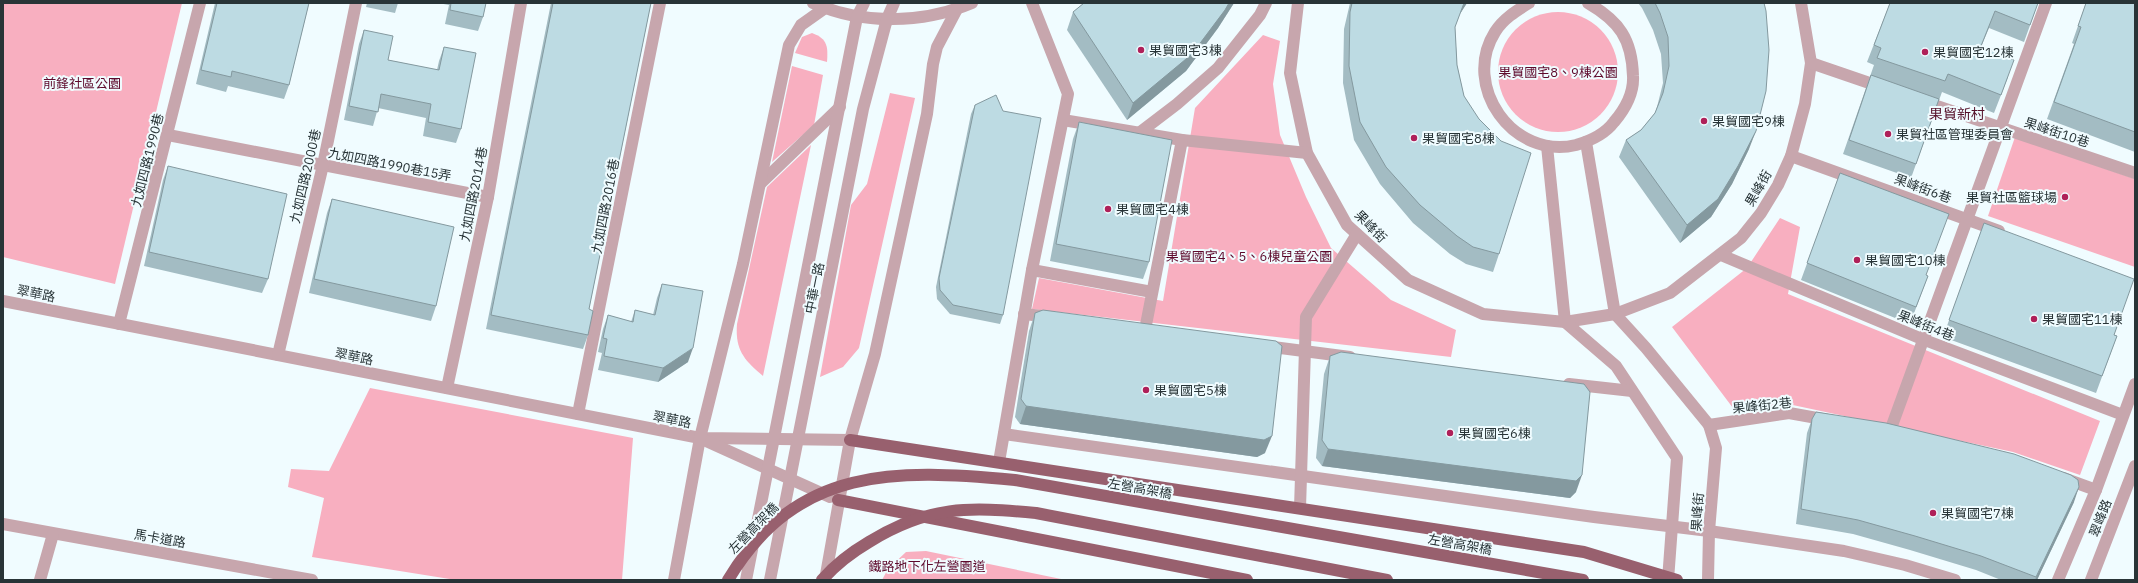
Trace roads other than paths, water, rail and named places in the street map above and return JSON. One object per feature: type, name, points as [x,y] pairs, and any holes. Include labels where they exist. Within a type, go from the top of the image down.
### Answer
[{"type":"main road","points":[[850,440],[1584,552],[1671,579]]},
{"type":"main road","name":"左營高架橋","points":[[728,580],[739,562],[773,524],[796,505],[822,491],[857,481],[892,476],[952,474],[1023,482],[1583,580]]},
{"type":"main road","points":[[838,500],[1247,580]]},
{"type":"main road","points":[[823,580],[828,573],[856,550],[906,521],[930,513],[997,509],[1036,513],[1387,580]]},
{"type":"street","name":"九如四路1990巷","points":[[119,324],[168,135],[200,3]]},
{"type":"street","name":"九如四路2000巷","points":[[278,355],[323,165],[356,3]]},
{"type":"street","name":"九如四路2014巷","points":[[447,388],[488,197],[521,3]]},
{"type":"street","name":"九如四路2016巷","points":[[578,414],[660,3]]},
{"type":"street","points":[[813,3],[857,17],[887,19],[934,16],[972,3]]},
{"type":"street","name":"中華一路","points":[[746,580],[857,17],[864,3]]},
{"type":"street","name":"中華一路","points":[[770,580],[863,109],[887,19],[894,3]]},
{"type":"street","points":[[1000,462],[1032,270],[1068,94],[1032,3]]},
{"type":"street","points":[[1139,133],[1177,104],[1218,68],[1260,15],[1266,3]]},
{"type":"street","name":"果峰街","points":[[1298,3],[1290,73],[1307,154],[1347,225],[1408,280],[1483,314],[1565,322],[1615,314],[1670,293],[1741,238],[1761,212],[1778,185],[1791,156],[1806,104],[1811,63],[1804,3]]},
{"type":"street","points":[[1530,3],[1511,14],[1495,32],[1486,55],[1484,79],[1491,103],[1505,124],[1524,138],[1548,146],[1567,147],[1586,142],[1608,129],[1625,109],[1633,84],[1633,58],[1624,34],[1607,14],[1588,3]]},
{"type":"street","points":[[1890,431],[1922,339],[1968,219],[2046,3]]},
{"type":"street","points":[[674,580],[700,438],[761,183],[789,45],[801,25],[825,8]]},
{"type":"street","points":[[823,580],[850,440],[880,330],[928,114],[933,64],[937,47],[957,9]]},
{"type":"street","points":[[1811,63],[1899,93]]},
{"type":"street","name":"果峰街10巷","points":[[1913,98],[2135,173]]},
{"type":"street","points":[[761,183],[840,107]]},
{"type":"street","points":[[1063,120],[1182,140],[1307,154]]},
{"type":"street","name":"九如四路1990巷15弄","points":[[168,135],[488,197]]},
{"type":"street","points":[[1146,330],[1182,140]]},
{"type":"street","points":[[1586,142],[1615,314]]},
{"type":"street","points":[[1548,146],[1565,322]]},
{"type":"street","name":"果峰街6巷","points":[[1791,156],[2012,235]]},
{"type":"street","points":[[1300,508],[1306,317],[1357,234]]},
{"type":"street","name":"果峰街4巷","points":[[1721,255],[1922,339],[2123,415]]},
{"type":"street","points":[[1032,270],[1152,292]]},
{"type":"street","name":"翠華路","points":[[3,301],[700,438],[850,440]]},
{"type":"street","points":[[1024,314],[1062,319]]},
{"type":"street","name":"果峰街","points":[[1615,314],[1646,348],[1709,425],[1716,448],[1709,531],[1708,580]]},
{"type":"street","name":"果峰街","points":[[1565,322],[1616,366],[1677,458],[1672,525],[1671,579]]},
{"type":"street","points":[[1130,328],[1161,332]]},
{"type":"street","points":[[1252,344],[1360,358]]},
{"type":"street","points":[[1554,382],[1632,391]]},
{"type":"street","points":[[2058,580],[2096,490],[2135,384]]},
{"type":"street","name":"果峰街2巷","points":[[1709,425],[1790,413],[1844,422]]},
{"type":"street","points":[[1875,428],[1905,434]]},
{"type":"street","points":[[1004,434],[1594,517],[1672,525],[1844,551],[1905,565],[1954,580]]},
{"type":"street","name":"翠華路","points":[[700,438],[838,500]]},
{"type":"street","name":"翠峰路","points":[[2091,580],[2135,466]]},
{"type":"street","points":[[2054,475],[2096,490]]},
{"type":"street","name":"馬卡道路","points":[[3,524],[312,580]]},
{"type":"street","points":[[40,580],[53,534]]},
{"type":"place","name":"果貿國宅3棟","points":[[1141,50]]},
{"type":"place","name":"果貿國宅12棟","points":[[1925,52]]},
{"type":"place","name":"果貿國宅9棟","points":[[1704,121]]},
{"type":"place","name":"果貿社區管理委員會","points":[[1888,134]]},
{"type":"place","name":"果貿國宅8棟","points":[[1414,138]]},
{"type":"place","name":"果貿社區籃球場","points":[[2065,197]]},
{"type":"place","name":"果貿國宅4棟","points":[[1108,209]]},
{"type":"place","name":"果貿國宅10棟","points":[[1857,260]]},
{"type":"place","name":"果貿國宅11棟","points":[[2034,319]]},
{"type":"place","name":"果貿國宅5棟","points":[[1146,390]]},
{"type":"place","name":"果貿國宅6棟","points":[[1450,433]]},
{"type":"place","name":"果貿國宅7棟","points":[[1933,513]]},
{"type":"district","name":"果貿新村","points":[[1957,114]]},
{"type":"park label","name":"果貿國宅8、9棟公園","points":[[1558,72]]},
{"type":"park label","name":"前鋒社區公園","points":[[82,83]]},
{"type":"park label","name":"果貿國宅4、5、6棟兒童公園","points":[[1249,256]]},
{"type":"park label","name":"鐵路地下化左營園道","points":[[927,566]]}]
